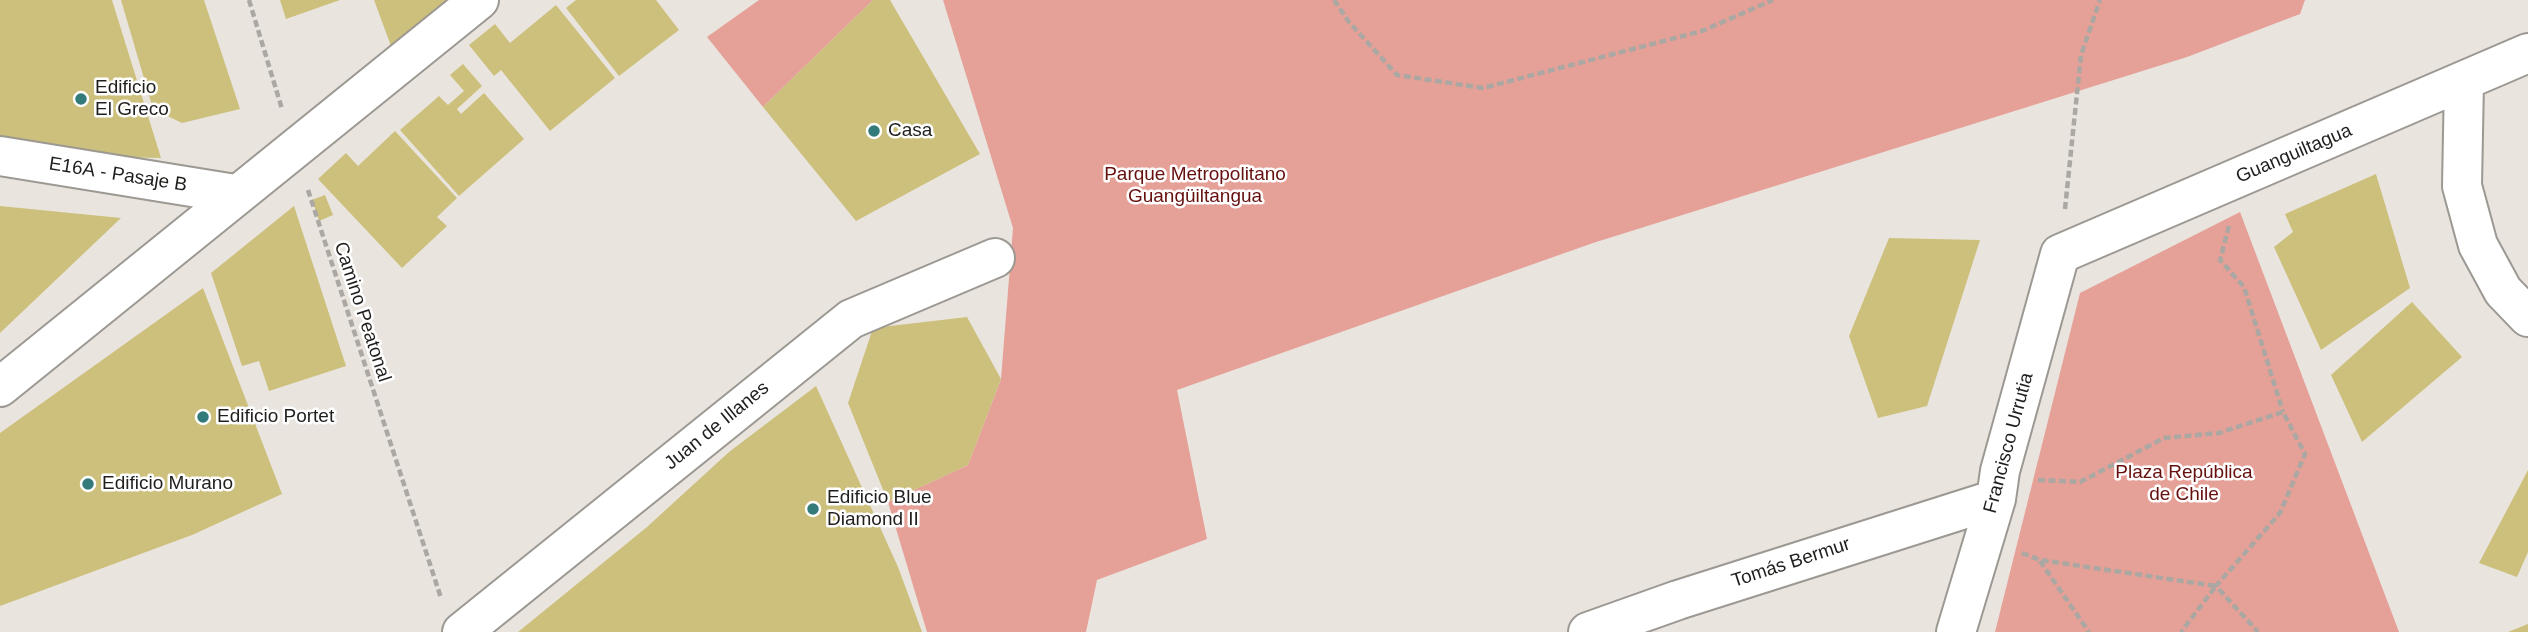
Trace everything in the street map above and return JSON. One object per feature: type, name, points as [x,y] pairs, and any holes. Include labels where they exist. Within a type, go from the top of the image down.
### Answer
[{"type":"street","points":[[0,387],[235,194],[294,150],[479,0]]},
{"type":"street","name":"Guanguiltagua","points":[[2060,254],[2528,53]]},
{"type":"street","points":[[2464,81],[2462,186],[2479,245],[2502,291],[2528,317]]},
{"type":"street","name":"E16A - Pasaje B","points":[[0,156],[235,194]]},
{"type":"street","name":"Francisco Urrutia","points":[[1956,632],[2060,254]]},
{"type":"street","name":"Juan de Illanes","points":[[453,619],[851,319],[995,258]]},
{"type":"street","name":"Tomás Bermur","points":[[1588,632],[1998,485]]},
{"type":"path","name":"Camino Peatonal","points":[[249,0],[294,150],[453,619]]},
{"type":"path","points":[[1334,0],[1349,22],[1397,75],[1483,88],[1702,32],[1773,0]]},
{"type":"path","points":[[2060,254],[2081,55],[2100,0]]},
{"type":"path","points":[[2181,632],[2216,586],[2280,513],[2305,454],[2283,412],[2244,287],[2220,260],[2230,222],[2249,173]]},
{"type":"path","points":[[1998,485],[2080,482],[2164,438],[2219,433],[2283,412]]},
{"type":"path","points":[[1983,539],[2040,560],[2216,586],[2258,632]]},
{"type":"path","points":[[2040,560],[2089,632]]},
{"type":"green space","points":[[759,0],[873,0],[763,107],[707,37]]},
{"type":"green space","name":"Parque Metropolitano Guangüiltangua","points":[[943,0],[2305,0],[2300,14],[2187,57],[1593,243],[1177,390],[1207,539],[1097,580],[1086,632],[927,632],[888,502],[968,465],[1001,379],[1013,228]]},
{"type":"green space","name":"Plaza República de Chile","points":[[2240,212],[2399,632],[1995,632],[2080,293]]},
{"type":"building","name":"Edificio El Greco","points":[[0,0],[112,0],[161,158],[39,155],[0,147]]},
{"type":"building","points":[[121,0],[204,0],[240,109],[182,123],[153,109]]},
{"type":"building","points":[[280,0],[340,0],[286,19]]},
{"type":"building","points":[[374,0],[461,0],[395,57]]},
{"type":"building","points":[[576,0],[656,0],[679,30],[619,76],[566,8]]},
{"type":"building","name":"Casa","points":[[873,0],[890,0],[980,154],[856,221],[763,107]]},
{"type":"building","points":[[556,5],[615,78],[550,131],[501,70],[494,76],[469,45],[495,24],[510,43]]},
{"type":"building","points":[[463,64],[482,86],[457,109],[461,114],[484,93],[524,139],[459,196],[400,130],[439,96],[448,105],[464,91],[450,75]]},
{"type":"building","points":[[395,131],[457,198],[437,217],[447,226],[402,268],[318,179],[346,153],[358,166]]},
{"type":"building","points":[[2376,174],[2410,288],[2321,350],[2274,247],[2293,232],[2285,214]]},
{"type":"building","points":[[325,195],[333,215],[319,221],[312,200]]},
{"type":"building","points":[[0,206],[121,218],[0,333]]},
{"type":"building","points":[[294,206],[346,366],[269,391],[259,361],[242,366],[211,273]]},
{"type":"building","points":[[1889,238],[1980,240],[1927,406],[1878,418],[1849,336]]},
{"type":"building","name":"Edificio Murano","points":[[203,288],[282,494],[192,535],[0,606],[0,433]]},
{"type":"building","points":[[2412,302],[2462,357],[2362,442],[2331,375]]},
{"type":"building","points":[[967,317],[1001,379],[968,465],[888,502],[848,403],[873,328]]},
{"type":"building","points":[[816,386],[898,567],[922,632],[518,632],[647,527],[729,452]]},
{"type":"building","points":[[2528,470],[2528,552],[2517,577],[2479,563]]},
{"type":"building","points":[[2528,624],[2528,632],[2508,632]]},
{"type":"place","name":"Edificio El Greco","points":[[81,99]]},
{"type":"place","name":"Casa","points":[[874,131]]},
{"type":"place","name":"Edificio Portet","points":[[203,417]]},
{"type":"place","name":"Edificio Murano","points":[[88,484]]},
{"type":"place","name":"Edificio Blue Diamond II","points":[[813,509]]}]
